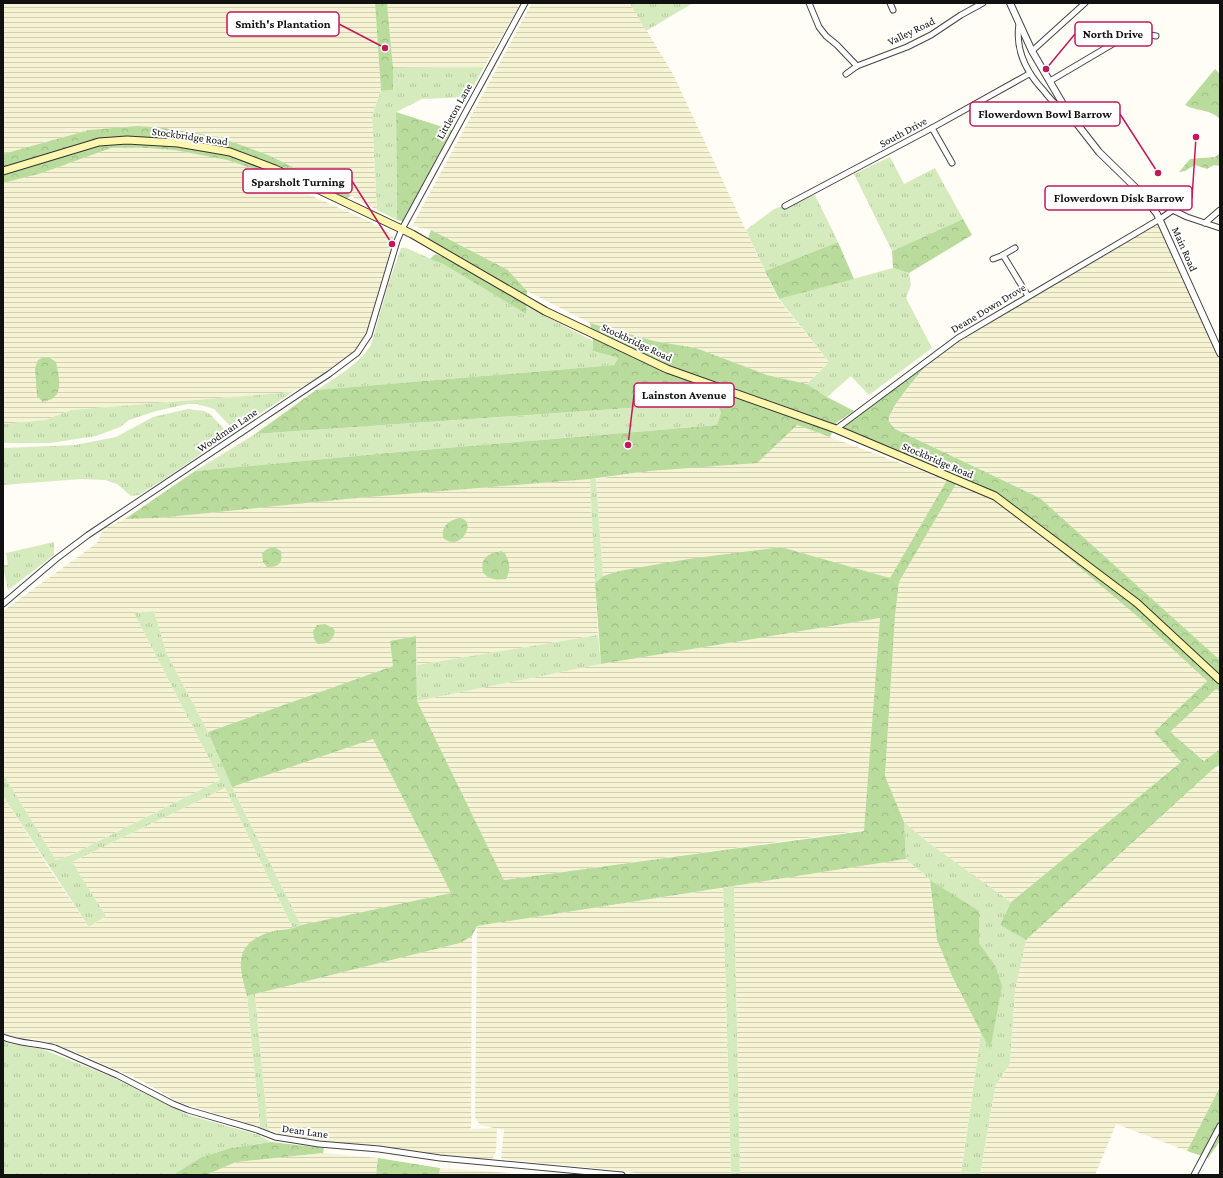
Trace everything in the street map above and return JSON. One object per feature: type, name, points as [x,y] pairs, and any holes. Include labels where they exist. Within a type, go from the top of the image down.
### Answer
[{"type":"main road","name":"Stockbridge Road","points":[[3,171],[100,142],[127,140],[198,146],[230,152],[275,169],[402,229],[545,311],[667,369],[836,429],[995,496],[1137,603],[1220,680]]},
{"type":"street","name":"Littleton Lane","points":[[402,229],[525,3]]},
{"type":"street","points":[[809,3],[819,27],[826,36],[857,66]]},
{"type":"street","points":[[890,3],[893,10]]},
{"type":"street","name":"Valley Road","points":[[846,74],[857,66],[931,35],[961,15],[983,3]]},
{"type":"street","name":"Main Road","points":[[1010,3],[1032,51],[1067,111],[1108,162],[1148,201],[1160,219],[1220,353]]},
{"type":"street","points":[[1032,51],[1085,3]]},
{"type":"street","name":"Main Road","points":[[1019,24],[1019,45],[1024,64],[1029,74],[1050,99],[1061,109],[1067,111]]},
{"type":"street","points":[[1050,81],[1132,32],[1156,36]]},
{"type":"street","name":"South Drive","points":[[785,206],[932,128],[1029,74]]},
{"type":"street","points":[[932,128],[952,162]]},
{"type":"street","points":[[1148,201],[1152,200],[1173,210],[1220,228]]},
{"type":"street","name":"Deane Down Drove","points":[[836,429],[958,338],[1173,210]]},
{"type":"street","points":[[1205,223],[1220,210]]},
{"type":"street","name":"Woodman Lane","points":[[3,604],[56,559],[88,535],[352,358],[369,334],[402,229]]},
{"type":"street","points":[[993,259],[1015,248]]},
{"type":"street","points":[[1003,255],[1028,296]]},
{"type":"street","name":"Dean Lane","points":[[3,1037],[55,1048],[117,1075],[173,1104],[275,1137],[319,1144],[379,1149],[440,1158],[622,1175]]},
{"type":"street","points":[[1194,1175],[1220,1126]]},
{"type":"shaded area","points":[[3,3],[375,3],[381,91],[372,115],[377,210],[348,193],[268,155],[219,137],[89,130],[3,154]]},
{"type":"shaded area","points":[[387,3],[521,3],[484,67],[393,68]]},
{"type":"shaded area","points":[[532,3],[630,3],[673,74],[778,299],[829,362],[807,384],[767,375],[696,348],[654,341],[590,323],[527,291],[508,270],[431,230],[412,226]]},
{"type":"shaded area","points":[[132,147],[174,150],[227,160],[257,170],[284,187],[307,194],[369,221],[391,234],[395,240],[370,326],[360,344],[346,360],[293,392],[71,410],[45,420],[3,424],[3,183],[42,173],[111,148]]},
{"type":"shaded area","points":[[1160,219],[1220,356],[1220,660],[1040,498],[895,429],[889,421],[890,414],[900,398],[936,354]]},
{"type":"shaded area","points":[[797,425],[947,480],[890,578],[781,547],[619,571],[603,576],[596,479],[649,471]]},
{"type":"shaded area","points":[[590,479],[598,635],[417,665],[416,636],[390,641],[393,666],[208,732],[166,652],[154,611],[134,613],[220,780],[69,856],[56,860],[3,774],[3,611],[97,543],[104,528],[125,519],[158,518],[357,498]]},
{"type":"shaded area","points":[[956,484],[997,498],[1134,613],[1207,681],[1154,732],[1181,762],[1011,902],[929,843],[904,822],[885,776],[895,616],[899,582]]},
{"type":"shaded area","points":[[880,618],[865,830],[504,880],[417,701],[601,664]]},
{"type":"shaded area","points":[[1216,689],[1220,692],[1220,749],[1205,761],[1169,732]]},
{"type":"shaded area","points":[[373,739],[451,893],[301,925],[232,787]]},
{"type":"shaded area","points":[[1214,768],[1220,774],[1220,1087],[1187,1151],[1116,1124],[1095,1175],[980,1175],[995,1087],[1010,1063],[1015,991],[1026,940]]},
{"type":"shaded area","points":[[225,788],[293,929],[274,931],[241,962],[247,996],[260,1127],[178,1102],[144,1082],[71,1050],[41,1040],[13,1037],[3,1032],[3,796],[89,927],[106,916],[72,862]]},
{"type":"shaded area","points":[[906,859],[930,880],[937,940],[952,976],[981,1032],[961,1175],[740,1175],[734,886]]},
{"type":"shaded area","points":[[723,888],[731,1175],[646,1175],[617,1170],[501,1159],[504,1130],[497,1128],[496,1151],[492,1160],[315,1141],[268,1130],[255,994],[460,943],[472,936],[471,1129],[494,1128],[480,1125],[475,1117],[477,926]]},
{"type":"shaded area","points":[[323,1153],[378,1158],[376,1175],[206,1175],[236,1162]]},
{"type":"shaded area","points":[[440,1168],[536,1175],[439,1175]]},
{"type":"green space","points":[[375,3],[387,3],[393,68],[393,90],[381,91]]},
{"type":"green space","points":[[630,3],[693,3],[646,31]]},
{"type":"green space","points":[[484,67],[468,97],[422,99],[396,112],[397,220],[377,210],[372,115],[381,91],[393,90],[393,68]]},
{"type":"green space","points":[[1215,69],[1220,74],[1220,119],[1211,113],[1185,105]]},
{"type":"green space","points":[[396,112],[452,130],[403,221],[397,220]]},
{"type":"green space","points":[[138,126],[164,128],[219,137],[268,155],[351,195],[347,199],[262,162],[257,170],[227,160],[174,150],[132,147],[111,148],[42,173],[3,183],[3,154],[89,130]]},
{"type":"green space","points":[[1220,153],[1220,166],[1214,165],[1207,169],[1195,165],[1185,171],[1179,172],[1190,159],[1215,157]]},
{"type":"green space","points":[[890,157],[904,184],[935,168],[963,219],[892,251],[854,174]]},
{"type":"green space","points":[[815,195],[838,242],[765,271],[746,230],[774,209]]},
{"type":"green space","points":[[963,219],[972,235],[909,273],[893,268],[892,251]]},
{"type":"green space","points":[[431,230],[508,270],[527,291],[526,314],[443,264],[430,259],[435,254],[447,258],[427,241]]},
{"type":"green space","points":[[838,242],[854,279],[779,299],[765,271]]},
{"type":"green space","points":[[401,248],[406,248],[443,264],[526,314],[526,306],[593,341],[593,351],[618,358],[614,365],[317,390],[353,365],[371,345],[389,282]]},
{"type":"green space","points":[[893,268],[909,273],[911,285],[906,298],[932,348],[869,395],[851,376],[827,397],[807,384],[829,362],[779,299]]},
{"type":"green space","points":[[590,323],[654,341],[696,348],[767,375],[807,384],[827,397],[854,411],[837,422],[830,437],[797,425],[757,463],[649,471],[590,479],[357,498],[158,518],[125,519],[195,471],[717,425],[721,412],[715,402],[255,434],[316,390],[614,365],[618,358],[593,351]]},
{"type":"green space","points":[[44,357],[50,358],[56,362],[59,387],[56,396],[43,402],[37,396],[35,368],[38,360]]},
{"type":"green space","points":[[930,361],[905,391],[893,409],[889,421],[895,429],[1040,498],[1220,660],[1220,692],[1216,689],[1170,732],[1204,761],[1220,749],[1220,765],[1214,768],[1026,940],[1000,925],[1011,902],[1181,762],[1154,732],[1207,681],[1137,616],[997,498],[839,431]]},
{"type":"green space","points":[[293,392],[238,428],[234,428],[229,425],[214,409],[197,404],[188,404],[156,411],[129,420],[120,427],[96,436],[50,443],[3,443],[3,424],[45,420],[71,410]]},
{"type":"green space","points":[[715,402],[721,412],[717,425],[195,471],[255,434]]},
{"type":"green space","points":[[188,409],[204,411],[210,414],[224,429],[224,438],[139,495],[131,496],[117,484],[105,480],[81,479],[3,485],[3,448],[75,445],[116,437],[153,417]]},
{"type":"green space","points":[[590,479],[596,479],[603,576],[595,583]]},
{"type":"green space","points":[[947,480],[956,484],[899,582],[895,616],[885,776],[904,822],[906,859],[477,926],[472,936],[460,943],[247,996],[241,970],[242,956],[247,945],[262,935],[274,931],[291,929],[301,925],[451,893],[373,739],[232,787],[208,732],[393,666],[390,641],[416,636],[417,701],[504,880],[864,831],[880,618],[601,664],[595,583],[603,576],[619,571],[688,559],[781,547],[890,578]]},
{"type":"green space","points":[[460,518],[465,520],[467,524],[465,534],[461,539],[450,542],[443,538],[443,530],[447,524],[452,520]]},
{"type":"green space","points":[[54,542],[54,555],[8,590],[3,567],[3,565],[8,565],[6,553]]},
{"type":"green space","points":[[274,547],[281,551],[281,561],[275,566],[267,567],[263,562],[262,553],[267,549]]},
{"type":"green space","points":[[501,551],[505,553],[509,563],[508,575],[506,579],[491,578],[483,573],[482,568],[484,560],[488,555]]},
{"type":"green space","points":[[154,611],[166,652],[208,732],[232,787],[301,925],[293,929],[225,788],[72,862],[106,916],[89,927],[3,796],[3,774],[56,860],[69,856],[220,780],[134,613]]},
{"type":"green space","points":[[325,624],[333,628],[335,631],[333,637],[330,641],[318,644],[314,639],[313,631],[317,625]]},
{"type":"green space","points":[[598,635],[601,664],[417,701],[417,665]]},
{"type":"green space","points":[[904,822],[929,843],[1011,902],[1000,925],[1026,940],[1015,991],[1010,1063],[995,1087],[980,1175],[961,1175],[981,1032],[990,1050],[995,965],[979,943],[979,912],[930,880],[906,859]]},
{"type":"green space","points":[[930,880],[979,911],[979,943],[995,965],[1002,986],[990,1050],[952,976],[937,940]]},
{"type":"green space","points":[[734,886],[740,1175],[731,1175],[723,888]]},
{"type":"green space","points":[[255,994],[268,1130],[260,1127],[247,996]]},
{"type":"green space","points":[[3,1041],[11,1044],[42,1049],[112,1077],[188,1115],[259,1135],[271,1142],[230,1148],[201,1158],[173,1175],[3,1175]]},
{"type":"green space","points":[[1220,1087],[1220,1141],[1208,1158],[1187,1151]]},
{"type":"green space","points":[[271,1142],[324,1148],[323,1153],[236,1162],[206,1175],[173,1175],[200,1158],[230,1148]]},
{"type":"green space","points":[[378,1158],[440,1168],[439,1175],[376,1175]]},
{"type":"place","name":"Smith's Plantation","points":[[385,48]]},
{"type":"place","name":"North Drive","points":[[1046,69]]},
{"type":"place","name":"Flowerdown Disk Barrow","points":[[1196,137]]},
{"type":"place","name":"Flowerdown Bowl Barrow","points":[[1158,173]]},
{"type":"place","name":"Sparsholt Turning","points":[[392,244]]},
{"type":"place","name":"Lainston Avenue","points":[[628,445]]}]
